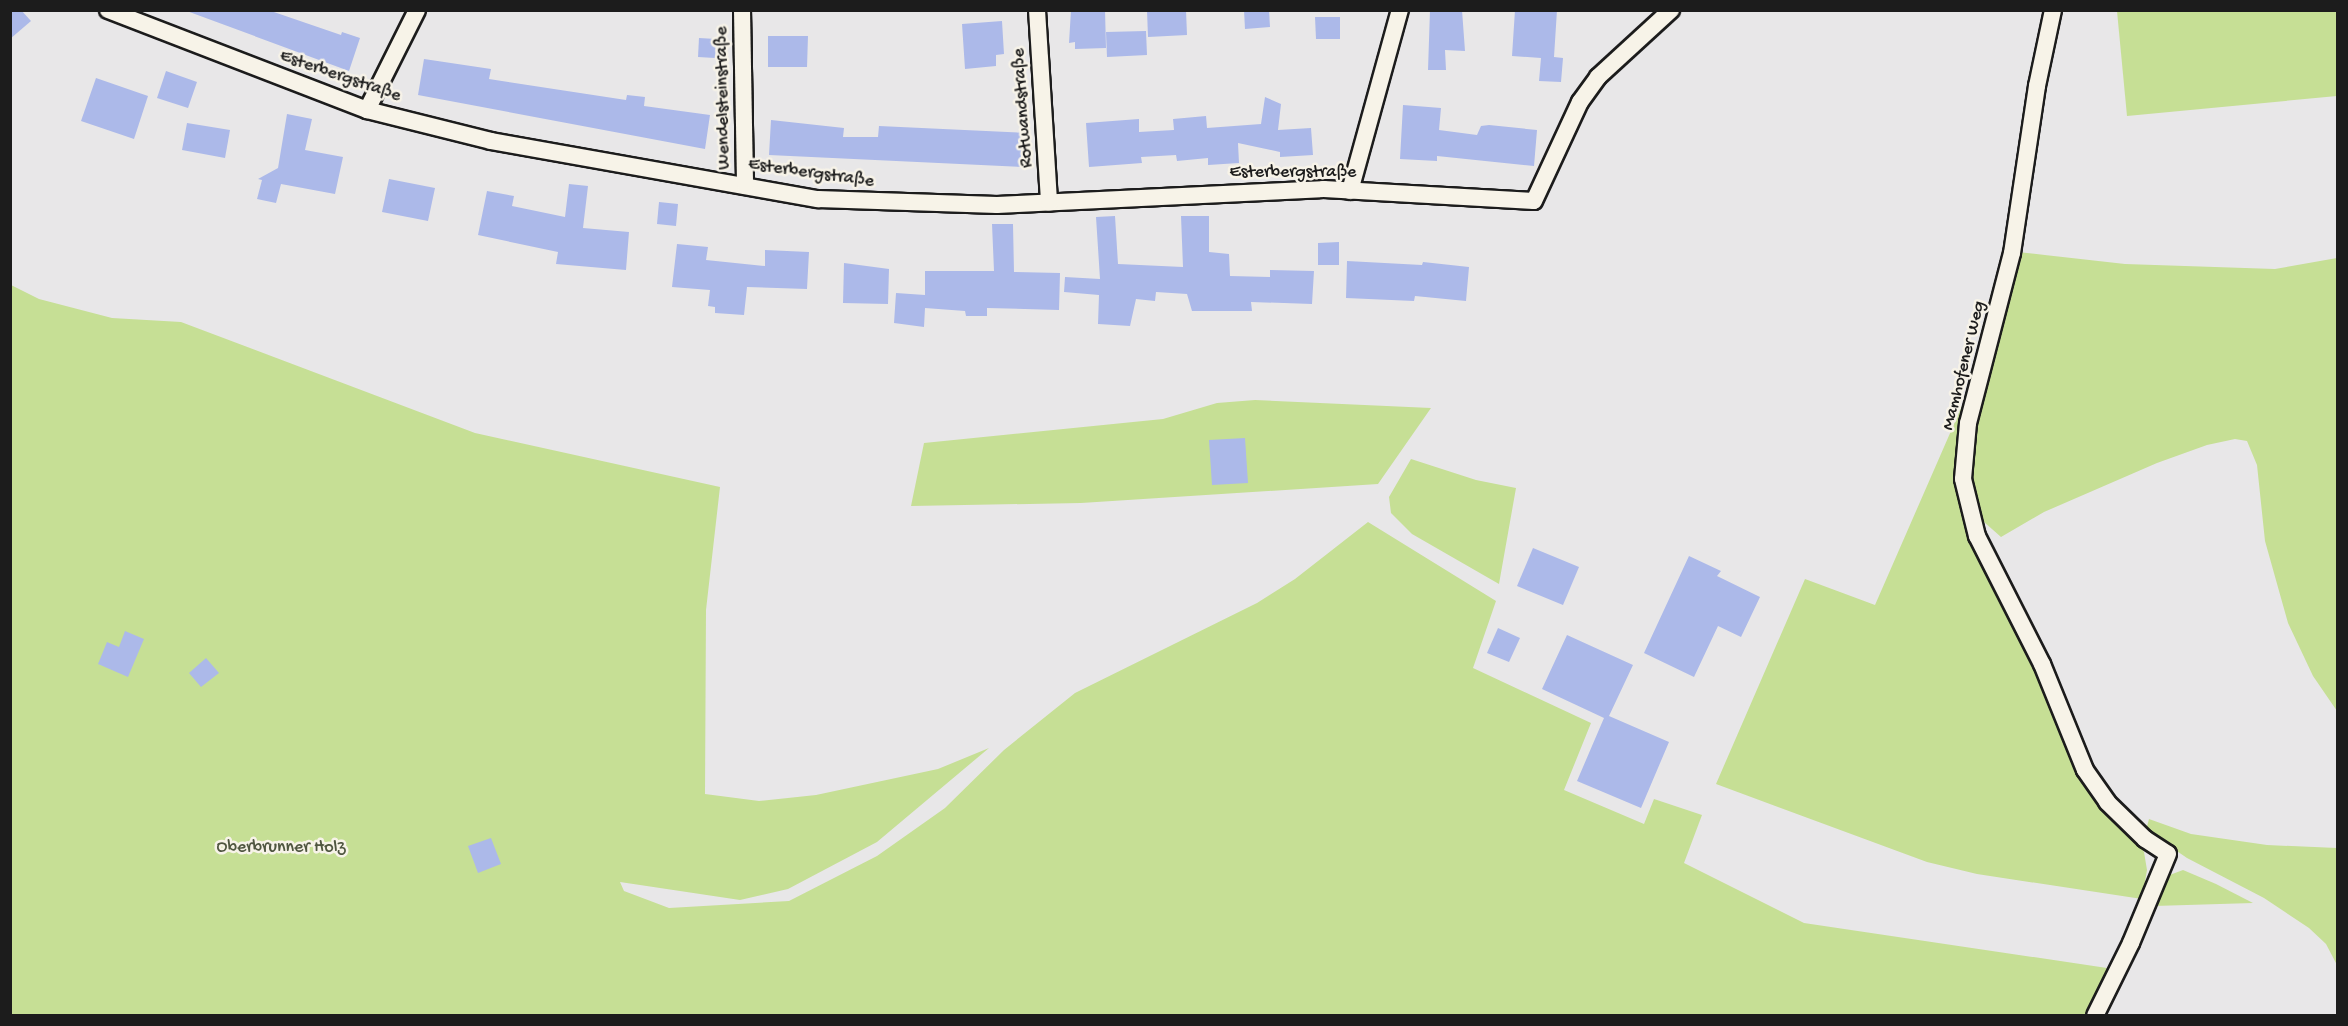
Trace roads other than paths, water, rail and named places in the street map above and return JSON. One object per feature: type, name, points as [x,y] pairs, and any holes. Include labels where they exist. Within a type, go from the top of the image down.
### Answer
[{"type":"street","name":"Esterbergstraße","points":[[108,10],[367,110],[558,156],[818,199],[884,203],[1049,203],[1238,192],[1350,191],[1534,201],[1580,102],[1598,77],[1671,10]]},
{"type":"street","points":[[367,110],[417,10]]},
{"type":"street","name":"Wendelsteinstraße","points":[[742,10],[746,186]]},
{"type":"street","name":"Rotwandstraße","points":[[1037,10],[1049,203]]},
{"type":"street","points":[[1350,191],[1400,10]]},
{"type":"street","name":"Mamhofener Weg","points":[[2053,10],[2008,272],[1968,423],[1963,479],[1977,536],[2042,664],[2085,771],[2107,802],[2145,839],[2168,854],[2131,943],[2095,1016]]},
{"type":"park label","name":"Oberbrunner Holz","points":[[281,848]]}]
